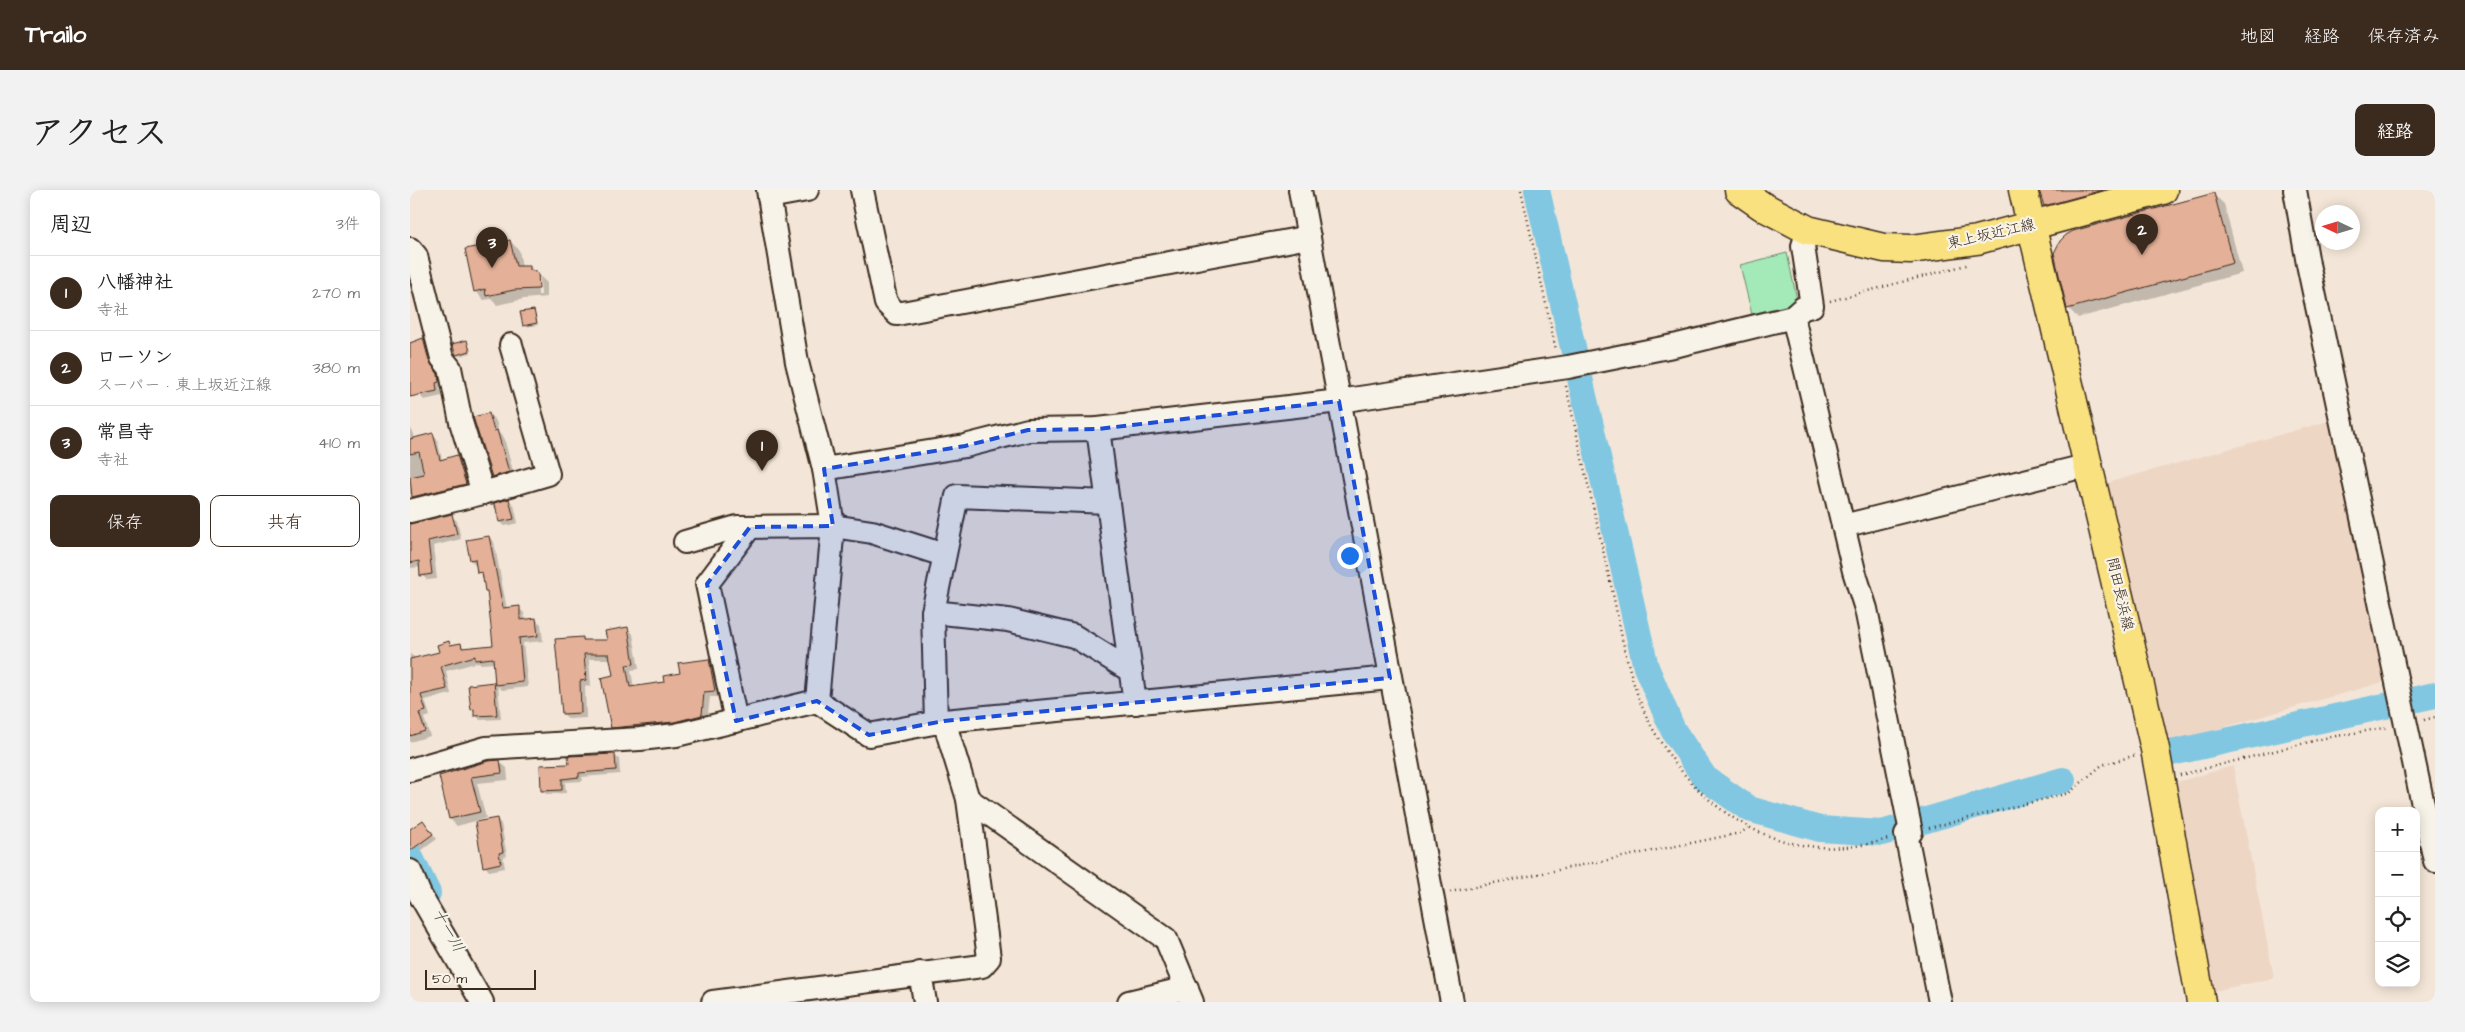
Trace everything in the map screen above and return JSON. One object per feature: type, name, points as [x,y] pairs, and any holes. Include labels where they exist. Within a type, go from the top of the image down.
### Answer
[{"type":"main road","name":"間田長浜線","points":[[2023,190],[2162,779],[2201,1002]]},
{"type":"main road","name":"東上坂近江線","points":[[1750,193],[1808,230],[1884,248],[1911,249],[1977,240],[2162,190]]},
{"type":"street","points":[[807,190],[768,194],[797,362],[824,469],[833,526],[817,701]]},
{"type":"street","points":[[862,190],[886,303],[897,314],[1309,237]]},
{"type":"street","points":[[1300,190],[1452,1002]]},
{"type":"street","points":[[2295,190],[2308,264],[2435,862]]},
{"type":"street","points":[[824,469],[965,446],[1028,430],[1098,429],[1339,400],[1571,366],[1678,344],[1792,317],[1803,308],[1812,306],[1803,246],[1808,230]]},
{"type":"street","points":[[410,248],[416,256],[442,358],[450,368],[461,422],[482,494]]},
{"type":"street","points":[[1792,317],[1843,526],[1866,609],[1940,1002]]},
{"type":"street","points":[[410,511],[482,494],[548,474],[512,345]]},
{"type":"street","points":[[1098,429],[1135,703]]},
{"type":"street","points":[[1843,526],[2089,465]]},
{"type":"street","points":[[712,1002],[982,966],[989,958],[968,799],[940,722],[933,612],[956,496],[1108,502]]},
{"type":"street","points":[[685,542],[737,527],[833,526],[872,532],[944,555]]},
{"type":"street","points":[[736,721],[707,584],[750,527]]},
{"type":"street","points":[[933,612],[1008,620],[1074,636],[1131,671]]},
{"type":"street","points":[[410,770],[486,748],[640,739],[676,735],[817,701],[870,735],[940,722],[1390,678]]},
{"type":"street","points":[[968,799],[1166,939],[1189,995],[1129,1002]]},
{"type":"street","points":[[410,871],[420,895],[482,1002]]},
{"type":"street","points":[[920,973],[925,1002]]},
{"type":"path","points":[[1521,190],[1571,366],[1630,672],[1652,730],[1680,772],[1716,807],[1749,828],[1775,839],[1834,847],[1875,843],[1909,832],[2068,792],[2102,765],[2155,748]]},
{"type":"path","points":[[1812,306],[1970,263]]},
{"type":"path","points":[[2162,779],[2325,738],[2404,711],[2435,717]]},
{"type":"path","points":[[1432,895],[1740,833],[1749,828]]},
{"type":"highlighted area","points":[[1339,401],[1390,678],[944,721],[869,735],[817,701],[736,721],[707,584],[750,527],[833,526],[824,469],[965,446],[1028,430],[1098,429]]},
{"type":"shaded area","points":[[2336,419],[2391,680],[2168,743],[2103,484]]},
{"type":"shaded area","points":[[2233,766],[2274,978],[2214,991],[2177,782]]},
{"type":"green space","points":[[1787,253],[1797,300],[1793,311],[1753,319],[1740,265]]},
{"type":"building","points":[[2039,190],[2103,190],[2044,206]]},
{"type":"building","points":[[2214,193],[2233,263],[2067,309],[2054,253],[2060,241],[2066,235],[2073,231]]},
{"type":"building","points":[[510,240],[516,266],[530,266],[530,270],[538,273],[539,289],[514,290],[486,296],[485,289],[474,292],[465,249]]},
{"type":"building","points":[[534,310],[537,323],[523,326],[520,312]]},
{"type":"building","points":[[423,338],[429,361],[438,374],[439,382],[436,383],[437,391],[410,397],[410,343]]},
{"type":"building","points":[[467,340],[470,351],[456,355],[452,344]]},
{"type":"building","points":[[489,413],[494,431],[497,430],[509,472],[492,477],[473,417]]},
{"type":"building","points":[[433,433],[440,460],[457,455],[466,484],[412,497],[410,477],[424,474],[419,452],[410,454],[410,439]]},
{"type":"building","points":[[509,499],[514,519],[499,522],[495,504],[491,504]]},
{"type":"building","points":[[452,514],[457,534],[428,541],[432,574],[420,576],[419,561],[410,563],[410,524]]},
{"type":"building","points":[[489,536],[503,608],[520,606],[520,620],[536,618],[538,636],[519,638],[523,682],[495,685],[493,658],[475,660],[475,656],[441,666],[447,689],[421,695],[426,711],[419,713],[425,731],[410,736],[410,659],[439,652],[437,645],[449,641],[450,645],[461,643],[462,648],[493,645],[487,591],[485,591],[482,572],[477,573],[475,559],[470,560],[466,540]]},
{"type":"building","points":[[628,627],[634,664],[626,665],[630,687],[664,682],[663,676],[680,673],[678,663],[709,659],[715,691],[704,692],[702,715],[674,722],[611,728],[601,678],[613,675],[609,654],[584,654],[586,680],[580,681],[581,713],[562,714],[555,639],[583,637],[583,640],[607,640],[605,631]]},
{"type":"building","points":[[494,682],[497,715],[474,716],[474,709],[471,710],[468,685]]},
{"type":"building","points":[[615,754],[616,770],[579,773],[579,777],[562,779],[562,790],[541,791],[540,765],[569,764],[568,756]]},
{"type":"building","points":[[500,760],[502,773],[471,777],[480,812],[449,819],[439,776],[488,761]]},
{"type":"building","points":[[497,818],[503,852],[499,853],[501,863],[483,867],[475,822]]},
{"type":"building","points":[[423,820],[433,834],[410,851],[410,829]]},
{"type":"waterway","points":[[1537,190],[1646,667],[1673,730],[1705,778],[1749,809],[1820,829],[1882,833],[2063,780]]},
{"type":"waterway","points":[[2171,753],[2435,695]]},
{"type":"waterway","name":"十一川","points":[[410,856],[428,893]]},
{"type":"place","name":"ローソン","points":[[2142,255]]},
{"type":"place","name":"常昌寺","points":[[492,268]]},
{"type":"place","name":"八幡神社","points":[[762,471]]}]
